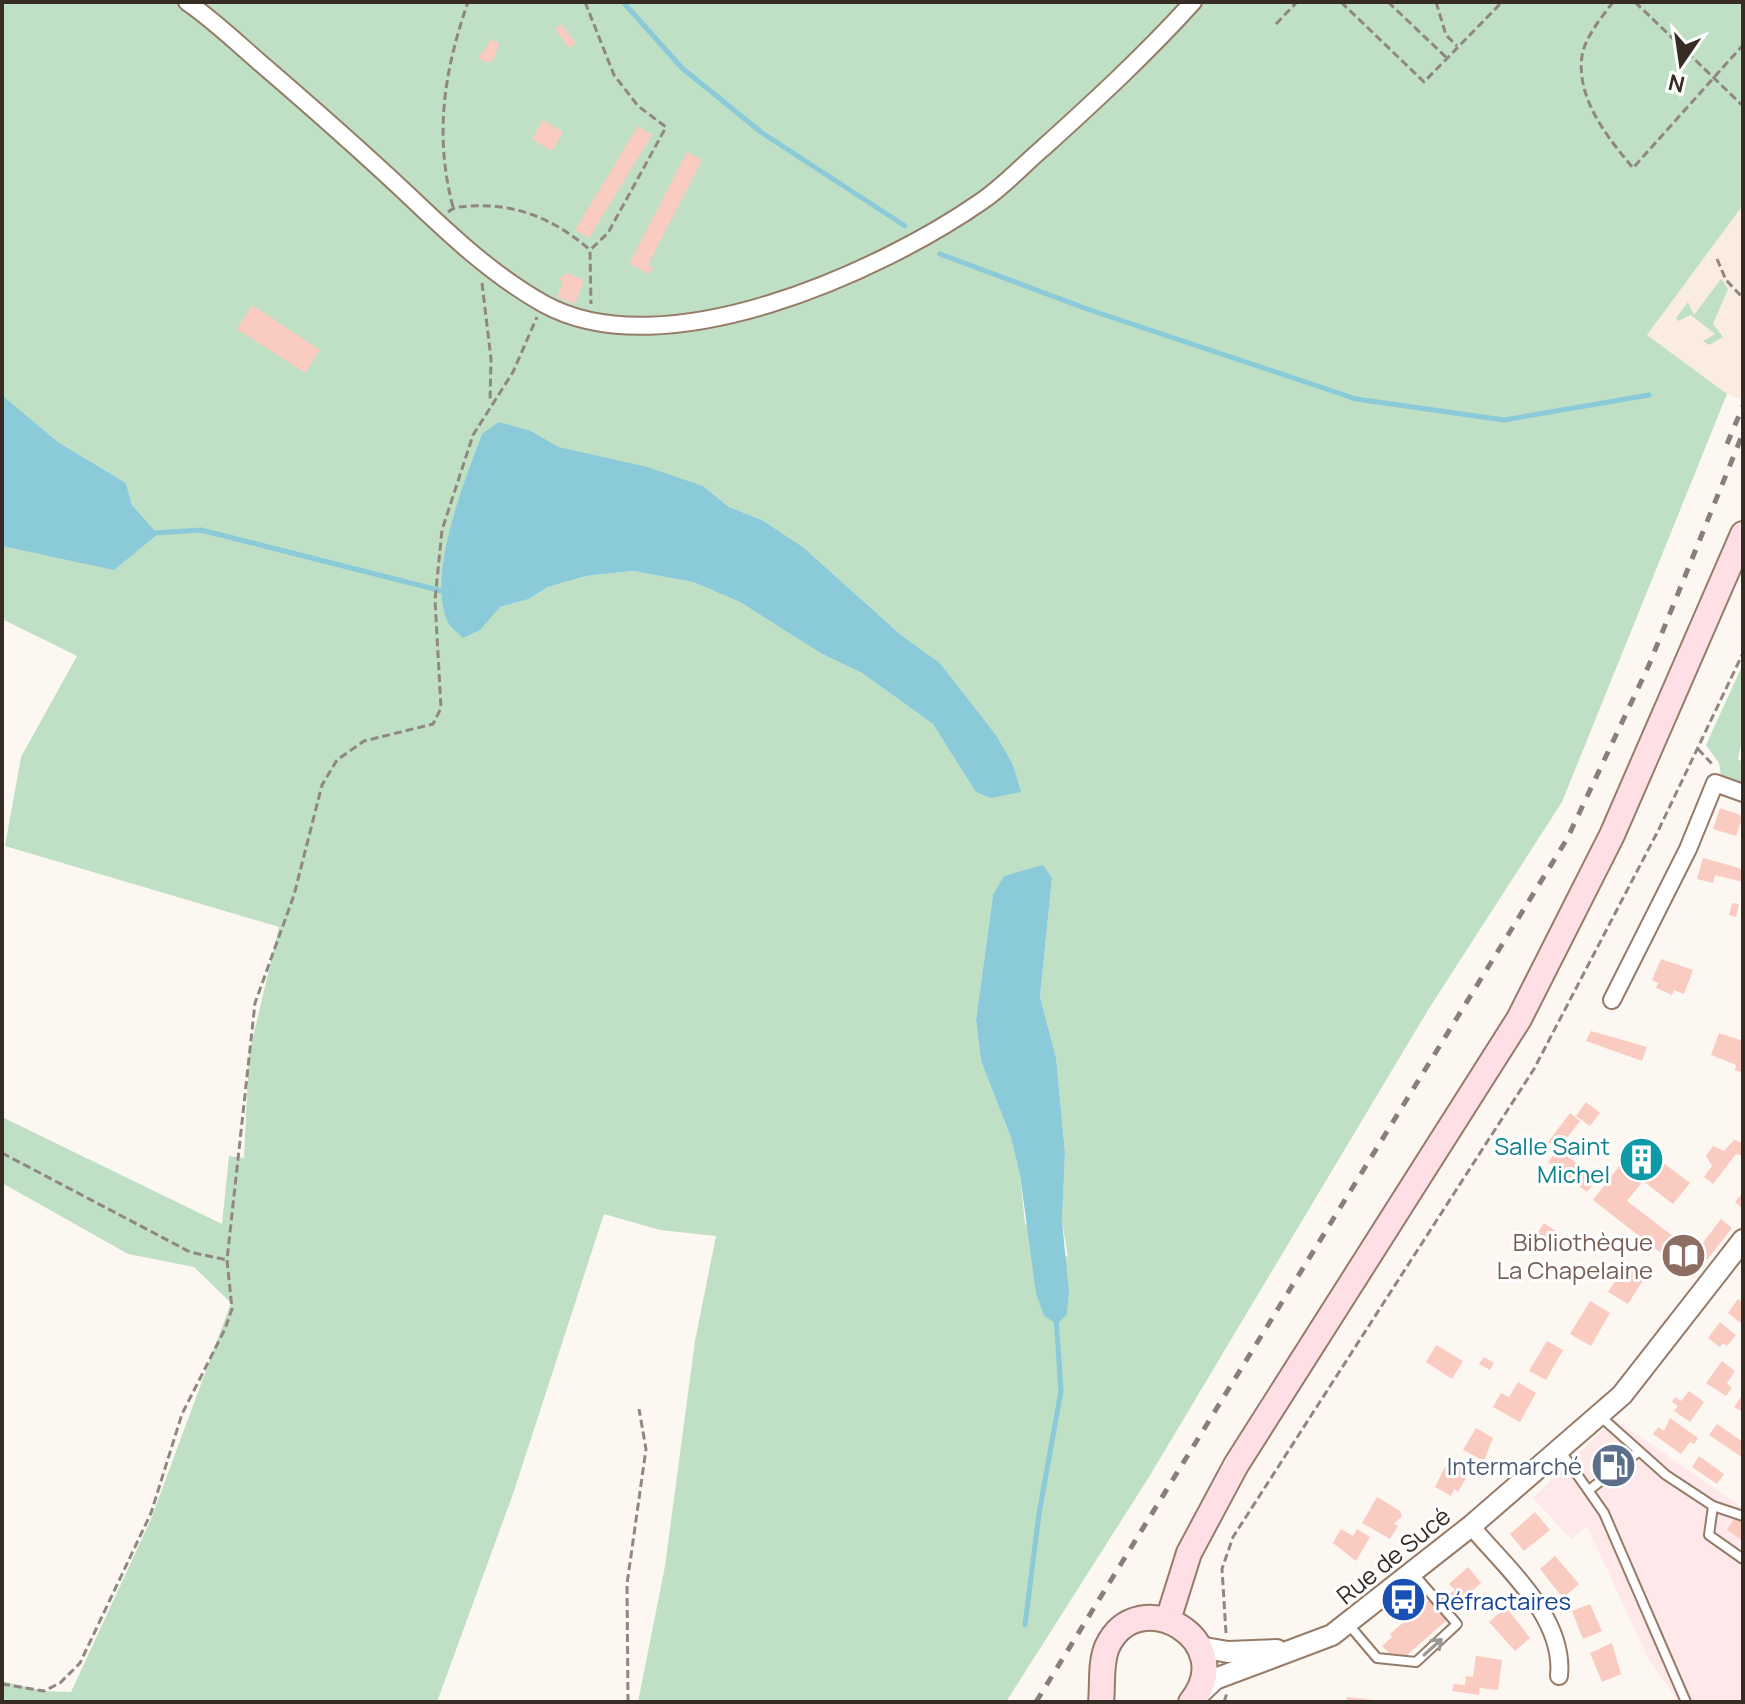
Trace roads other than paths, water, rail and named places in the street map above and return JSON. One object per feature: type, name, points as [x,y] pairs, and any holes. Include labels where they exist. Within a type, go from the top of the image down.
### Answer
[{"type":"main road","points":[[1168,1620],[1189,1553],[1229,1477],[1519,1019],[1612,835],[1743,534]]},
{"type":"main road","points":[[1115,1702],[1102,1691],[1105,1651],[1122,1628],[1149,1618],[1168,1620],[1186,1630],[1199,1647],[1203,1679],[1193,1700]]},
{"type":"street","points":[[187,2],[340,131],[479,259],[544,304],[593,323],[670,326],[739,311],[872,265],[984,200],[1143,57],[1193,2]]},
{"type":"street","points":[[1612,1000],[1688,849],[1715,783],[1743,793]]},
{"type":"street","name":"Rue de Sucé","points":[[1193,1700],[1215,1679],[1332,1635],[1471,1526],[1600,1415],[1640,1374],[1743,1240]]},
{"type":"street","points":[[1471,1526],[1548,1621],[1559,1649],[1559,1676]]},
{"type":"street","name":"Rue de Sucé","points":[[1199,1647],[1228,1652],[1293,1649]]},
{"type":"lane","points":[[1600,1415],[1657,1468],[1713,1506],[1743,1516]]},
{"type":"lane","points":[[1560,1449],[1589,1490],[1613,1533],[1686,1702]]},
{"type":"lane","points":[[1589,1490],[1638,1452]]},
{"type":"lane","points":[[1713,1506],[1709,1535],[1743,1559]]},
{"type":"lane","points":[[1348,1624],[1377,1658],[1416,1662],[1457,1624],[1413,1572]]},
{"type":"water","points":[[2,395],[58,442],[126,483],[132,505],[158,534],[114,570],[2,546]]},
{"type":"water","points":[[499,422],[531,431],[559,447],[647,467],[703,486],[729,507],[762,520],[803,547],[901,635],[940,663],[996,735],[1013,765],[1021,792],[991,798],[976,792],[933,724],[862,673],[822,654],[740,602],[693,582],[633,571],[586,576],[548,587],[529,599],[500,607],[480,630],[463,638],[448,622],[442,600],[445,553],[458,501],[482,434]]},
{"type":"water","points":[[1043,865],[1052,878],[1040,997],[1056,1057],[1065,1153],[1062,1221],[1069,1292],[1067,1314],[1057,1324],[1044,1316],[1036,1293],[1020,1175],[1011,1138],[981,1061],[976,1020],[993,895],[1004,876]]},
{"type":"waterway","points":[[623,2],[682,68],[761,132],[905,226]]},
{"type":"waterway","points":[[940,254],[1087,309],[1356,399],[1504,420],[1649,395]]},
{"type":"waterway","points":[[154,533],[201,530],[448,590]]},
{"type":"waterway","points":[[1025,1625],[1039,1514],[1061,1391],[1056,1317]]},
{"type":"railway","points":[[1727,444],[1743,406]]},
{"type":"railway","points":[[1036,1702],[1567,839],[1649,665],[1743,433]]},
{"type":"place","name":"Salle Saint Michel","points":[[1641,1159]]},
{"type":"place","name":"Bibliothèque La Chapelaine","points":[[1684,1255]]},
{"type":"place","name":"Intermarché","points":[[1613,1465]]},
{"type":"place","name":"Réfractaires","points":[[1404,1600]]}]
